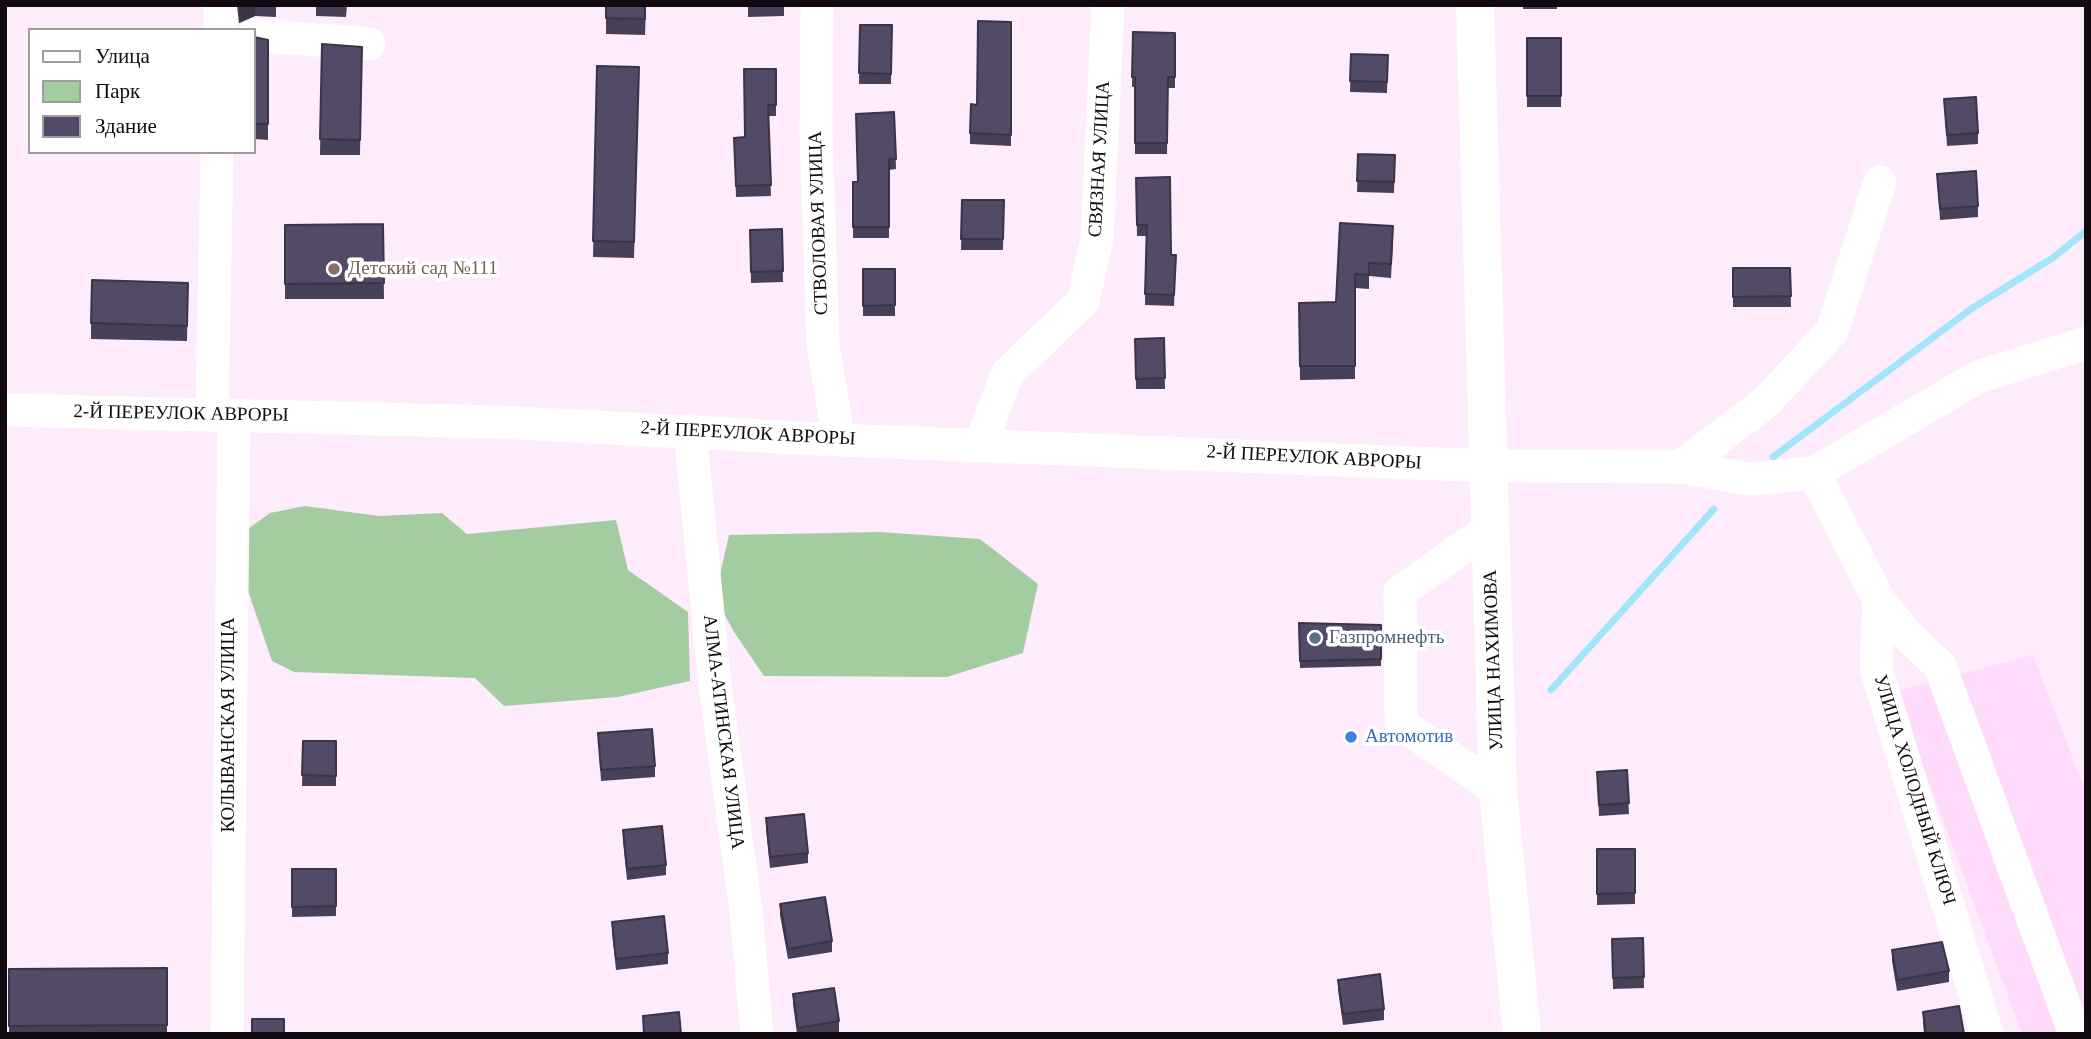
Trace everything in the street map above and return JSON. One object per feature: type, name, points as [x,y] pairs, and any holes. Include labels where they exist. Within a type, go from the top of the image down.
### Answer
[{"type":"main road","name":"УЛИЦА НАХИМОВА","points":[[1475,5],[1498,790],[1522,1034]]},
{"type":"street","points":[[220,5],[220,28]]},
{"type":"street","name":"СТВОЛОВАЯ УЛИЦА","points":[[817,5],[816,130],[823,345],[839,440]]},
{"type":"street","name":"СВЯЗНАЯ УЛИЦА","points":[[981,443],[1007,374],[1083,301],[1097,239],[1108,5]]},
{"type":"street","points":[[256,34],[369,44]]},
{"type":"street","name":"КОЛЫВАНСКАЯ УЛИЦА","points":[[217,154],[223,415],[227,1034]]},
{"type":"street","points":[[1680,467],[1765,403],[1832,331],[1880,183]]},
{"type":"street","points":[[1814,473],[1978,377],[2086,343]]},
{"type":"street","name":"2-Й ПЕРЕУЛОК АВРОРЫ","points":[[5,410],[691,430],[839,440],[981,443],[1490,466],[1680,467],[1749,479],[1814,473]]},
{"type":"street","name":"АЛМА-АТИНСКАЯ УЛИЦА","points":[[691,430],[715,685],[746,911],[757,1034]]},
{"type":"street","name":"УЛИЦА ХОЛОДНЫЙ КЛЮЧ","points":[[1814,473],[1879,600],[1876,668],[1987,1034]]},
{"type":"street","points":[[1489,529],[1400,592],[1401,724],[1498,790]]},
{"type":"street","points":[[1879,600],[1907,635],[1940,666],[2075,1034]]},
{"type":"shaded area","points":[[2033,655],[2086,793],[2086,1034],[2022,1034],[1895,691]]},
{"type":"green space","points":[[305,506],[379,516],[442,513],[467,534],[616,520],[628,570],[688,612],[690,681],[618,697],[504,706],[475,678],[294,672],[272,661],[231,541],[270,513]]},
{"type":"green space","points":[[880,532],[980,539],[1038,584],[1023,653],[947,677],[764,676],[734,632],[715,597],[729,535]]},
{"type":"building","points":[[606,5],[645,5],[645,19],[606,18]]},
{"type":"building","points":[[978,21],[1011,22],[1011,135],[970,133],[971,104],[977,105]]},
{"type":"building","points":[[860,25],[892,25],[891,74],[859,73]]},
{"type":"building","points":[[1133,32],[1175,33],[1175,77],[1168,77],[1167,143],[1135,143]]},
{"type":"building","points":[[256,37],[268,40],[268,124],[256,124]]},
{"type":"building","points":[[1527,38],[1561,38],[1561,96],[1527,96]]},
{"type":"building","points":[[322,44],[362,47],[360,140],[320,139]]},
{"type":"building","points":[[1351,54],[1388,55],[1387,82],[1350,81]]},
{"type":"building","points":[[597,66],[639,67],[634,242],[593,241]]},
{"type":"building","points":[[744,69],[776,69],[776,105],[768,105],[771,185],[736,186],[734,138],[745,137]]},
{"type":"building","points":[[1976,97],[1978,133],[1947,135],[1944,99]]},
{"type":"building","points":[[894,112],[896,159],[889,159],[889,227],[853,227],[853,182],[858,182],[856,114]]},
{"type":"building","points":[[1358,154],[1395,155],[1394,182],[1357,181]]},
{"type":"building","points":[[1976,171],[1978,206],[1940,209],[1937,174]]},
{"type":"building","points":[[1170,177],[1171,255],[1176,255],[1174,295],[1145,294],[1147,225],[1137,225],[1136,178]]},
{"type":"building","points":[[962,200],[1004,200],[1003,239],[961,239]]},
{"type":"building","points":[[1340,223],[1393,226],[1391,264],[1369,263],[1369,275],[1355,274],[1355,366],[1300,366],[1299,303],[1336,302]]},
{"type":"building","name":"Детский сад №111","points":[[383,224],[384,283],[285,284],[285,225]]},
{"type":"building","points":[[782,229],[783,271],[751,272],[750,230]]},
{"type":"building","points":[[1733,268],[1790,268],[1791,296],[1733,297]]},
{"type":"building","points":[[863,269],[895,269],[895,305],[863,306]]},
{"type":"building","points":[[92,280],[188,283],[187,326],[91,323]]},
{"type":"building","points":[[1164,338],[1165,378],[1136,379],[1135,339]]},
{"type":"building","points":[[1299,623],[1381,625],[1381,659],[1300,661]]},
{"type":"building","points":[[652,729],[655,766],[601,770],[598,733]]},
{"type":"building","points":[[303,741],[336,741],[336,776],[302,775]]},
{"type":"building","points":[[1627,770],[1629,803],[1599,805],[1597,772]]},
{"type":"building","points":[[804,814],[808,853],[770,857],[766,818]]},
{"type":"building","points":[[662,826],[666,865],[627,869],[623,830]]},
{"type":"building","points":[[1597,849],[1635,849],[1635,893],[1597,894]]},
{"type":"building","points":[[292,869],[336,869],[336,906],[292,907]]},
{"type":"building","points":[[825,897],[832,941],[788,949],[780,904]]},
{"type":"building","points":[[664,916],[668,953],[616,959],[612,922]]},
{"type":"building","points":[[1643,938],[1644,977],[1613,978],[1612,939]]},
{"type":"building","points":[[1942,942],[1949,971],[1897,980],[1892,950]]},
{"type":"building","points":[[167,968],[167,1025],[9,1026],[9,969]]},
{"type":"building","points":[[1380,974],[1384,1009],[1343,1014],[1338,980]]},
{"type":"building","points":[[834,988],[839,1021],[798,1028],[793,994]]},
{"type":"building","points":[[1959,1006],[1964,1034],[1926,1034],[1923,1012]]},
{"type":"building","points":[[679,1012],[681,1034],[644,1034],[643,1016]]},
{"type":"building","points":[[252,1019],[284,1019],[284,1034],[252,1034]]},
{"type":"waterway","points":[[1773,457],[1971,309],[2054,257],[2086,231]]},
{"type":"waterway","points":[[1551,690],[1714,509]]},
{"type":"place","name":"Детский сад №111","points":[[334,269]]},
{"type":"place","name":"Газпромнефть","points":[[1315,638]]},
{"type":"place","name":"Автомотив","points":[[1351,737]]}]
